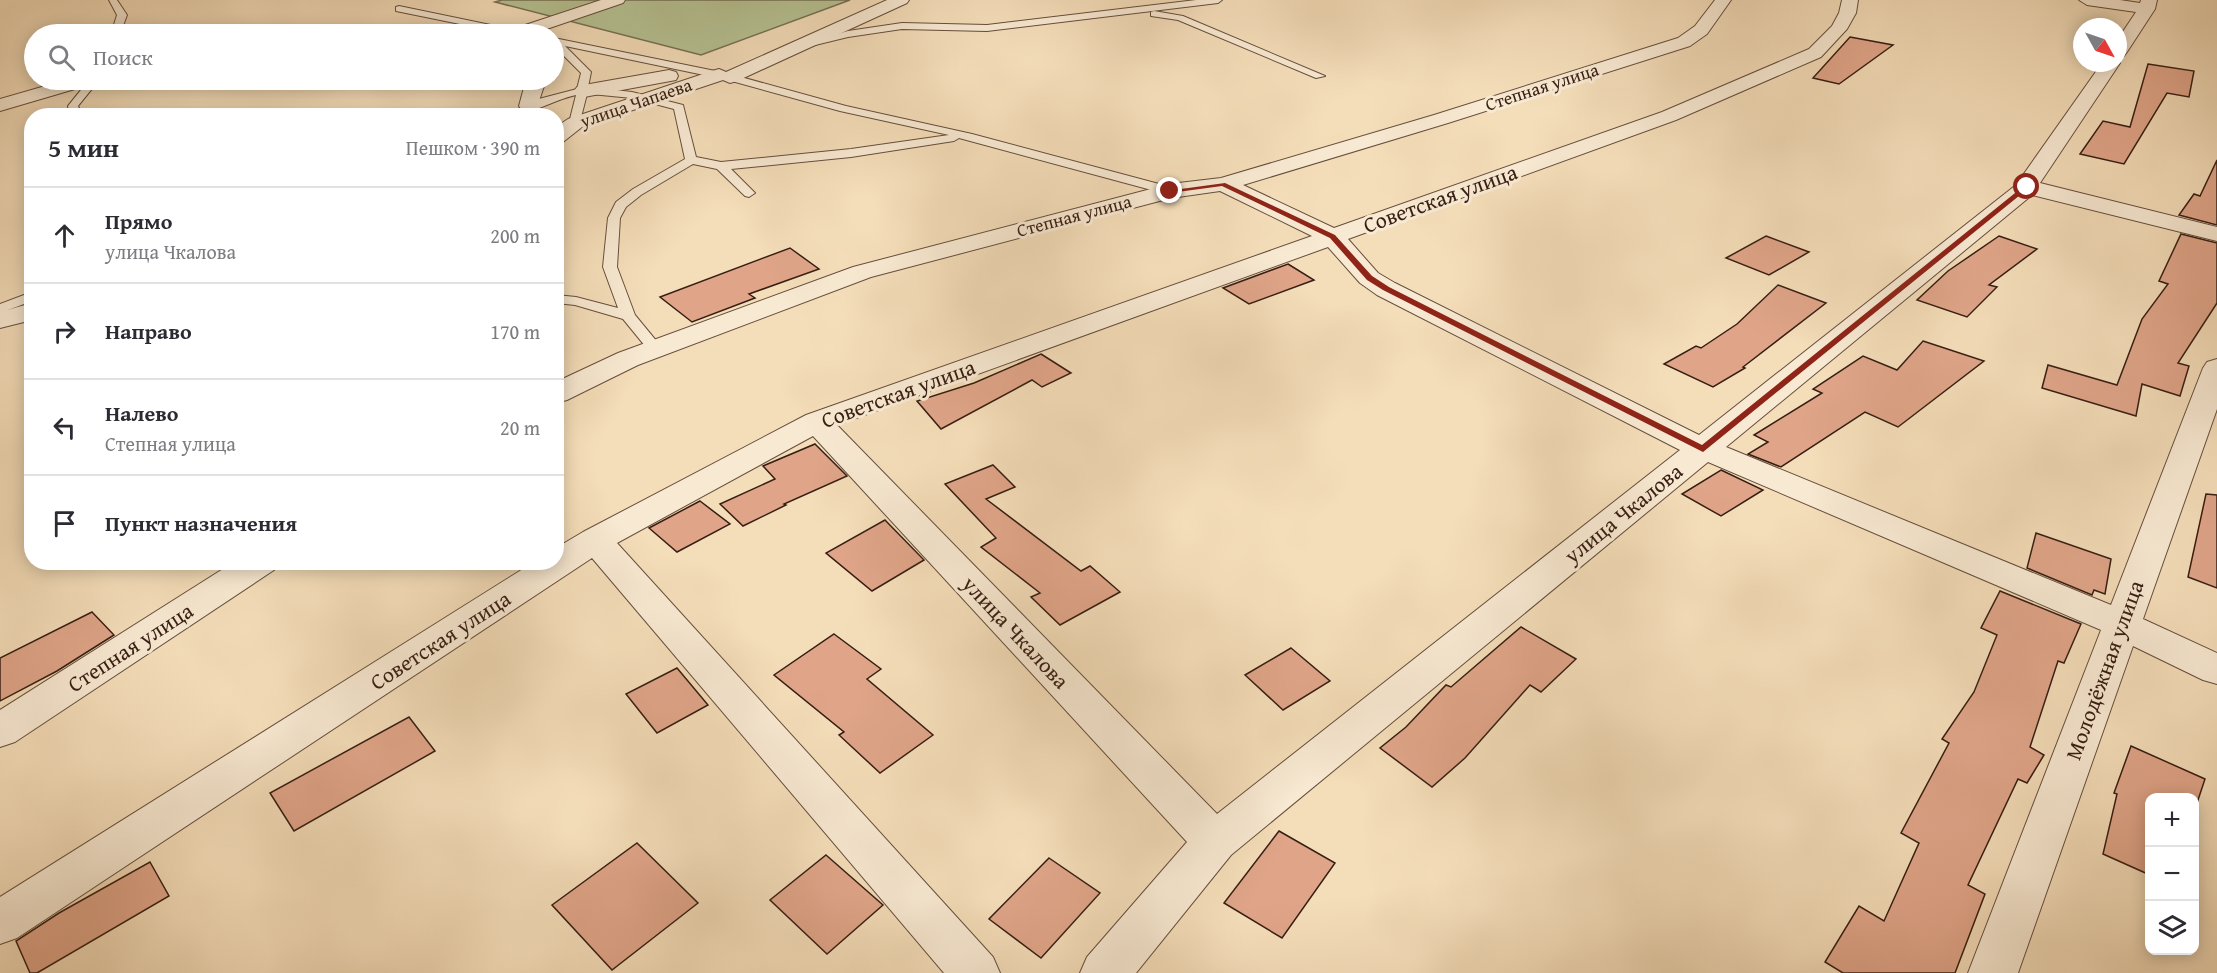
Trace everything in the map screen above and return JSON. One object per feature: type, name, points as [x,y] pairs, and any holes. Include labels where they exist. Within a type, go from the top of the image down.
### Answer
[{"type":"street","points":[[547,24],[617,0]]},
{"type":"street","name":"улица Чапаева","points":[[564,132],[575,123],[725,76],[804,45],[902,0]]},
{"type":"street","name":"Степная улица","points":[[564,390],[628,359],[862,272],[1170,191],[1223,184],[1441,119],[1684,42],[1701,30],[1723,0]]},
{"type":"street","name":"Советская улица","points":[[564,560],[595,540],[817,422],[1669,116],[1815,53],[1825,46],[1850,9],[1850,0]]},
{"type":"street","points":[[2087,0],[2148,4],[2127,38]]},
{"type":"street","name":"улица Чкалова","points":[[1106,973],[1215,842],[2027,187],[2105,72]]},
{"type":"street","points":[[584,90],[684,74],[725,76]]},
{"type":"street","points":[[0,105],[52,90]]},
{"type":"street","points":[[522,108],[531,90]]},
{"type":"street","points":[[1223,184],[1333,237],[1369,278],[1386,289],[1703,449],[2121,624],[2217,670]]},
{"type":"street","points":[[2027,187],[2217,234]]},
{"type":"street","points":[[0,320],[24,313]]},
{"type":"street","name":"Молодёжная улица","points":[[1993,973],[2217,368]]},
{"type":"street","name":"улица Чкалова","points":[[817,422],[1215,842]]},
{"type":"street","points":[[595,540],[975,973]]},
{"type":"street","name":"Степная улица","points":[[0,730],[249,570]]},
{"type":"street","name":"Советская улица","points":[[0,923],[548,570]]},
{"type":"lane","points":[[113,0],[122,15],[119,24]]},
{"type":"lane","points":[[804,45],[848,34],[902,26],[987,28],[1218,0]]},
{"type":"lane","points":[[399,9],[470,24]]},
{"type":"lane","points":[[1134,10],[1180,18],[1320,76]]},
{"type":"lane","points":[[564,45],[725,76],[844,110],[968,136],[1170,191]]},
{"type":"lane","points":[[564,52],[586,72],[584,90],[575,123]]},
{"type":"lane","points":[[73,108],[86,90]]},
{"type":"lane","points":[[530,108],[584,90],[663,100],[679,107],[691,160]]},
{"type":"lane","points":[[655,349],[628,316],[610,267],[614,218],[621,205],[636,192],[691,160],[721,166],[851,153],[968,136]]},
{"type":"lane","points":[[721,166],[749,194]]},
{"type":"lane","points":[[0,309],[24,299]]},
{"type":"lane","points":[[564,300],[628,316]]},
{"type":"green space","points":[[502,0],[850,0],[701,55],[495,2]]},
{"type":"building","points":[[1850,37],[1893,45],[1839,84],[1813,78]]},
{"type":"building","points":[[2148,64],[2194,71],[2189,97],[2167,93],[2124,164],[2080,154],[2103,121],[2130,127]]},
{"type":"building","points":[[2217,160],[2217,225],[2179,215],[2194,194],[2200,196]]},
{"type":"building","points":[[2181,234],[2217,243],[2217,303],[2178,363],[2189,366],[2180,396],[2142,384],[2136,416],[2042,388],[2048,365],[2117,385],[2142,319],[2168,284],[2159,281]]},
{"type":"building","points":[[1766,236],[1809,252],[1769,275],[1726,258]]},
{"type":"building","points":[[1999,236],[2037,249],[1989,285],[1997,287],[1967,317],[1917,300],[1948,271]]},
{"type":"building","points":[[790,248],[819,269],[749,294],[755,298],[692,322],[660,297]]},
{"type":"building","points":[[1288,264],[1314,280],[1249,304],[1223,288]]},
{"type":"building","points":[[1778,285],[1826,303],[1743,367],[1745,368],[1713,387],[1664,364],[1696,346],[1701,348],[1737,324]]},
{"type":"building","points":[[1923,341],[1984,361],[1898,427],[1865,412],[1781,467],[1748,454],[1768,442],[1754,435],[1822,393],[1813,389],[1863,356],[1897,370]]},
{"type":"building","points":[[1041,354],[1071,373],[1042,387],[1032,380],[941,429],[917,401],[974,383]]},
{"type":"building","points":[[815,444],[847,476],[784,504],[786,505],[743,526],[720,504],[775,479],[763,466]]},
{"type":"building","points":[[993,465],[1015,487],[986,499],[1081,571],[1090,566],[1120,592],[1060,625],[1031,597],[1040,593],[981,547],[996,538],[945,484]]},
{"type":"building","points":[[1721,470],[1763,490],[1721,516],[1682,494]]},
{"type":"building","points":[[2206,494],[2217,495],[2217,588],[2188,577]]},
{"type":"building","points":[[700,501],[730,524],[677,552],[649,528]]},
{"type":"building","points":[[885,520],[924,560],[872,591],[826,553]]},
{"type":"building","points":[[2036,533],[2111,559],[2105,594],[2094,590],[2092,595],[2027,568]]},
{"type":"building","points":[[2000,591],[2081,624],[2064,663],[2058,661],[2030,747],[2044,755],[2027,783],[2018,779],[1968,885],[1985,894],[1955,973],[1843,973],[1825,962],[1859,906],[1884,921],[1919,843],[1901,833],[1949,743],[1942,739],[1974,692],[1997,635],[1981,628]]},
{"type":"building","points":[[92,612],[114,635],[57,671],[0,701],[0,658]]},
{"type":"building","points":[[1521,627],[1576,659],[1541,692],[1530,685],[1465,758],[1432,787],[1380,748],[1406,727],[1446,685],[1451,687]]},
{"type":"building","points":[[834,634],[881,669],[867,679],[933,735],[880,773],[839,735],[844,732],[774,675]]},
{"type":"building","points":[[1291,648],[1330,681],[1283,710],[1245,675]]},
{"type":"building","points":[[677,668],[708,705],[657,733],[626,694]]},
{"type":"building","points":[[409,717],[435,751],[294,831],[270,793]]},
{"type":"building","points":[[2131,746],[2205,779],[2199,797],[2199,793],[2145,793],[2145,873],[2103,854],[2117,794],[2114,793]]},
{"type":"building","points":[[1279,831],[1335,863],[1282,938],[1224,903]]},
{"type":"building","points":[[637,843],[698,903],[612,970],[552,905]]},
{"type":"building","points":[[826,855],[883,905],[827,954],[770,900]]},
{"type":"building","points":[[1049,858],[1100,893],[1041,958],[989,919]]},
{"type":"building","points":[[150,862],[169,896],[37,973],[30,973],[16,941],[59,913]]},
{"type":"route","points":[[1170,191],[1223,184],[1333,237],[1369,278],[1386,289],[1703,449],[2027,187]]}]
